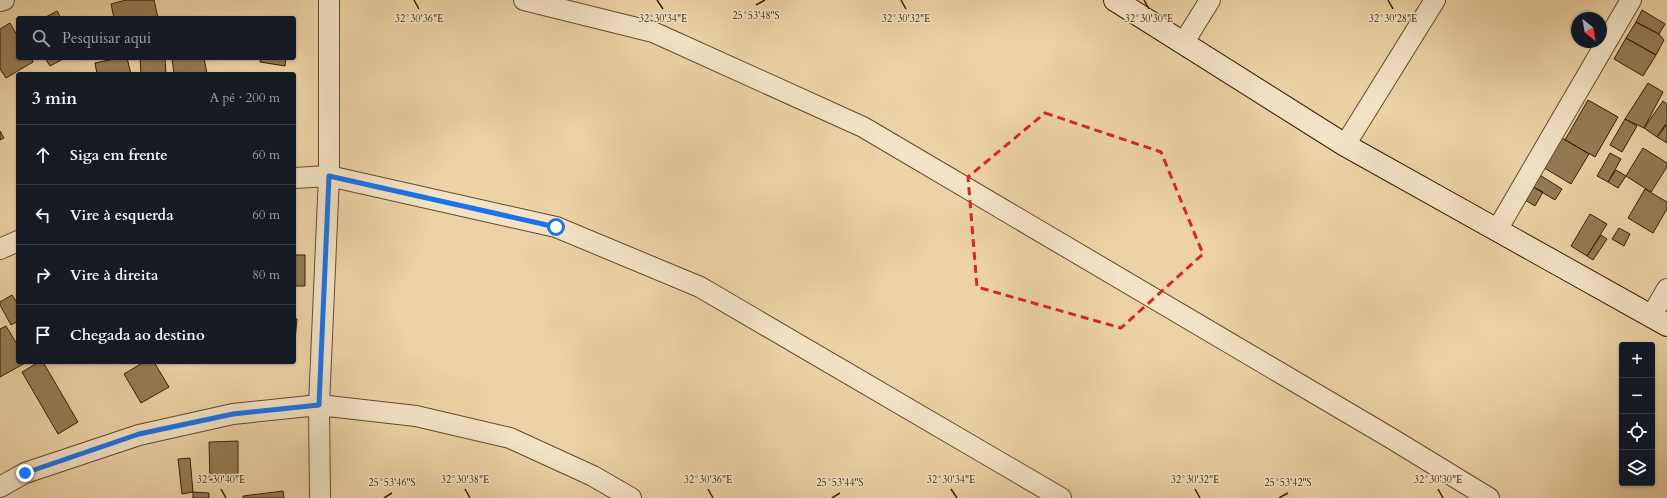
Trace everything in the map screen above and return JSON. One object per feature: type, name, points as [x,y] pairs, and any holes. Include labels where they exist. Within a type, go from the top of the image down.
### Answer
[{"type":"street","points":[[0,1],[4,0]]},
{"type":"street","points":[[320,498],[319,405],[329,176],[329,0]]},
{"type":"street","points":[[524,0],[653,32],[863,127],[1382,433],[1489,498]]},
{"type":"street","points":[[1115,0],[1184,42],[1345,145],[1659,320],[1667,290]]},
{"type":"street","points":[[1184,42],[1210,0]]},
{"type":"street","points":[[1345,145],[1435,0]]},
{"type":"street","points":[[1497,230],[1631,0]]},
{"type":"street","points":[[296,178],[329,176],[556,227],[700,287],[1061,498]]},
{"type":"street","points":[[0,249],[16,242]]},
{"type":"street","points":[[0,487],[25,473],[139,434],[233,414],[319,405],[416,416],[510,438],[593,476],[631,498]]},
{"type":"highlighted area","points":[[1045,113],[1161,152],[1203,254],[1121,328],[977,287],[968,177]]},
{"type":"building","points":[[126,0],[154,0],[158,16],[114,16],[111,4]]},
{"type":"building","points":[[1642,10],[1665,24],[1659,34],[1636,22]]},
{"type":"building","points":[[57,11],[60,16],[48,16]]},
{"type":"building","points":[[1636,22],[1659,34],[1664,40],[1656,55],[1626,38]]},
{"type":"building","points":[[10,23],[16,34],[16,60],[32,60],[33,62],[6,78],[0,69],[0,29]]},
{"type":"building","points":[[1626,38],[1656,55],[1643,76],[1614,59]]},
{"type":"building","points":[[46,60],[61,60],[50,66]]},
{"type":"building","points":[[109,60],[128,60],[130,72],[97,72],[95,63]]},
{"type":"building","points":[[140,60],[165,60],[166,72],[141,72]]},
{"type":"building","points":[[172,60],[204,60],[207,72],[174,72]]},
{"type":"building","points":[[260,60],[286,60],[285,66],[260,62]]},
{"type":"building","points":[[1648,83],[1663,92],[1644,128],[1625,119]]},
{"type":"building","points":[[1588,100],[1618,117],[1595,157],[1565,140]]},
{"type":"building","points":[[1663,101],[1667,104],[1667,124],[1657,137],[1644,128]]},
{"type":"building","points":[[1625,119],[1637,126],[1622,152],[1610,145]]},
{"type":"building","points":[[1665,125],[1667,126],[1667,143],[1657,137]]},
{"type":"building","points":[[0,131],[4,138],[0,140]]},
{"type":"building","points":[[1559,136],[1589,154],[1571,184],[1541,166]]},
{"type":"building","points":[[1643,148],[1667,163],[1667,167],[1651,192],[1626,176]]},
{"type":"building","points":[[1610,153],[1621,159],[1608,182],[1597,176]]},
{"type":"building","points":[[1616,170],[1626,176],[1618,188],[1608,182]]},
{"type":"building","points":[[1535,172],[1562,189],[1555,200],[1528,184]]},
{"type":"building","points":[[1528,184],[1543,192],[1535,206],[1520,197]]},
{"type":"building","points":[[1645,189],[1667,202],[1667,209],[1653,233],[1628,218]]},
{"type":"building","points":[[1590,214],[1607,224],[1587,256],[1571,246]]},
{"type":"building","points":[[1619,228],[1630,234],[1624,246],[1612,239]]},
{"type":"building","points":[[1601,235],[1607,239],[1593,260],[1587,256]]},
{"type":"building","points":[[296,255],[305,255],[305,286],[296,286]]},
{"type":"building","points":[[12,295],[16,301],[16,322],[11,325],[0,305],[0,302]]},
{"type":"building","points":[[6,326],[16,343],[16,364],[23,364],[0,377],[0,329]]},
{"type":"building","points":[[36,364],[44,364],[78,422],[58,434],[22,372]]},
{"type":"building","points":[[141,364],[155,364],[169,387],[141,403],[124,374]]},
{"type":"building","points":[[238,441],[238,479],[210,480],[209,442]]},
{"type":"building","points":[[190,458],[193,492],[182,494],[178,459]]},
{"type":"building","points":[[283,491],[284,498],[243,498],[243,496]]},
{"type":"building","points":[[193,492],[209,493],[209,498],[193,498]]},
{"type":"route","points":[[25,473],[139,434],[233,414],[319,405],[329,176],[556,227]]}]
